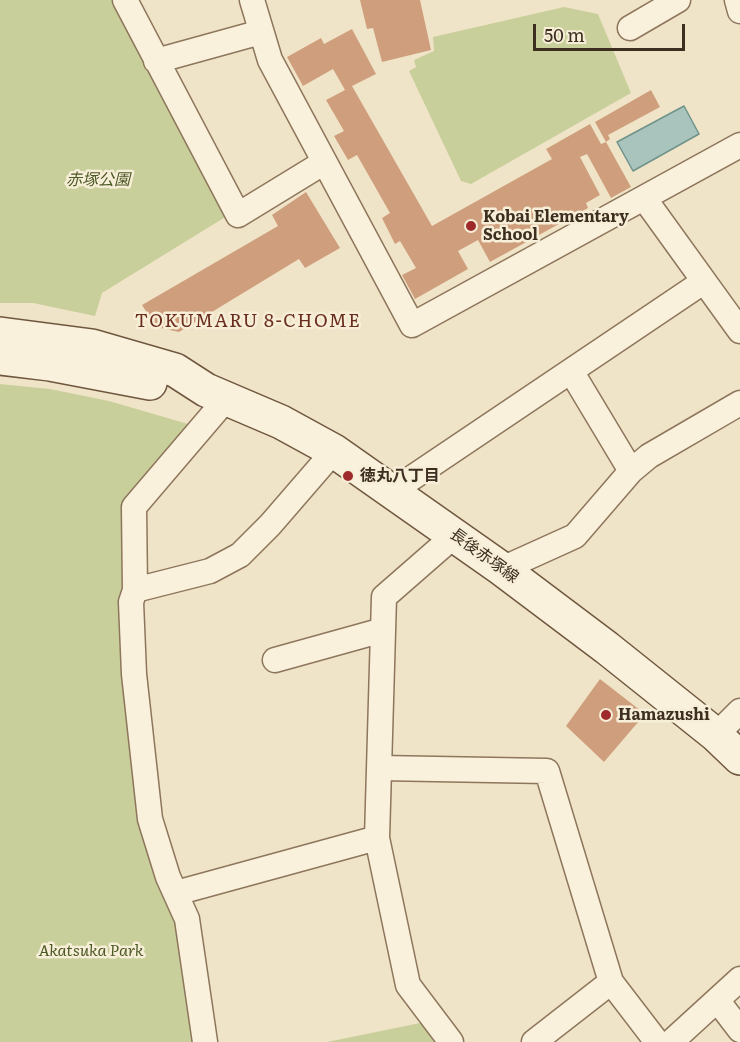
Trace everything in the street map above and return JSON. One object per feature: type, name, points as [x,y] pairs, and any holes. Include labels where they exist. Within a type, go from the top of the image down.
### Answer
[{"type":"main road","name":"長後赤塚線","points":[[0,334],[92,346],[175,370],[216,394],[281,422],[334,451],[394,490],[502,569],[716,735],[740,758]]},
{"type":"main road","name":"長後赤塚線","points":[[0,358],[50,364],[216,394]]},
{"type":"street","points":[[125,0],[238,215],[323,163]]},
{"type":"street","points":[[252,0],[270,60],[323,163],[412,325],[740,146]]},
{"type":"street","points":[[630,28],[678,0]]},
{"type":"street","points":[[737,0],[740,11]]},
{"type":"street","points":[[156,61],[261,32]]},
{"type":"street","points":[[644,198],[740,331]]},
{"type":"street","points":[[394,490],[703,282]]},
{"type":"street","points":[[571,371],[631,471]]},
{"type":"street","points":[[205,1042],[187,920],[150,819],[134,674],[131,602],[135,590],[134,507],[216,394]]},
{"type":"street","points":[[502,569],[574,536],[631,471],[649,456],[740,403]]},
{"type":"street","points":[[135,590],[210,571],[240,555],[270,525],[334,451]]},
{"type":"street","points":[[451,1042],[408,985],[377,838],[384,597],[455,535]]},
{"type":"street","points":[[275,660],[383,630]]},
{"type":"street","points":[[716,735],[740,711]]},
{"type":"street","points":[[380,768],[547,771],[611,982],[657,1042]]},
{"type":"street","points":[[176,892],[377,838]]},
{"type":"street","points":[[671,1042],[740,979]]},
{"type":"street","points":[[534,1042],[611,982]]},
{"type":"street","points":[[717,1000],[740,1030]]},
{"type":"green space","name":"赤塚公園","points":[[0,0],[115,0],[227,216],[102,293],[95,316],[33,303],[0,303]]},
{"type":"green space","points":[[564,7],[598,14],[631,93],[471,184],[461,181],[409,71],[416,67],[414,60],[434,51],[433,37]]},
{"type":"green space","name":"Akatsuka Park","points":[[0,384],[50,389],[109,401],[195,426],[141,487],[128,580],[123,591],[179,920],[195,1042],[0,1042]]},
{"type":"green space","points":[[425,1022],[441,1042],[327,1042]]},
{"type":"water","points":[[684,106],[699,134],[633,171],[617,142]]},
{"type":"building","points":[[360,0],[420,0],[431,50],[382,62],[373,28],[367,29]]},
{"type":"building","points":[[352,29],[376,74],[352,86],[432,226],[552,159],[546,149],[590,124],[601,144],[606,142],[631,187],[611,198],[587,154],[580,157],[600,195],[586,203],[588,208],[490,262],[478,240],[458,251],[468,269],[415,299],[402,275],[416,268],[400,241],[395,244],[382,218],[390,213],[357,155],[348,160],[334,136],[344,131],[326,100],[345,90],[333,69],[303,86],[287,57],[321,38],[324,44]]},
{"type":"building","points":[[651,90],[660,107],[608,135],[610,139],[606,142],[595,122]]},
{"type":"building","points":[[306,192],[340,248],[305,268],[299,259],[179,332],[156,327],[142,305],[278,226],[272,215]]},
{"type":"building","points":[[600,679],[645,714],[604,762],[566,726]]},
{"type":"place","name":"Kobai Elementary School","points":[[471,226]]},
{"type":"place","name":"徳丸八丁目","points":[[348,476]]},
{"type":"place","name":"Hamazushi","points":[[606,715]]},
{"type":"district","name":"TOKUMARU 8-CHOME","points":[[248,322]]}]
